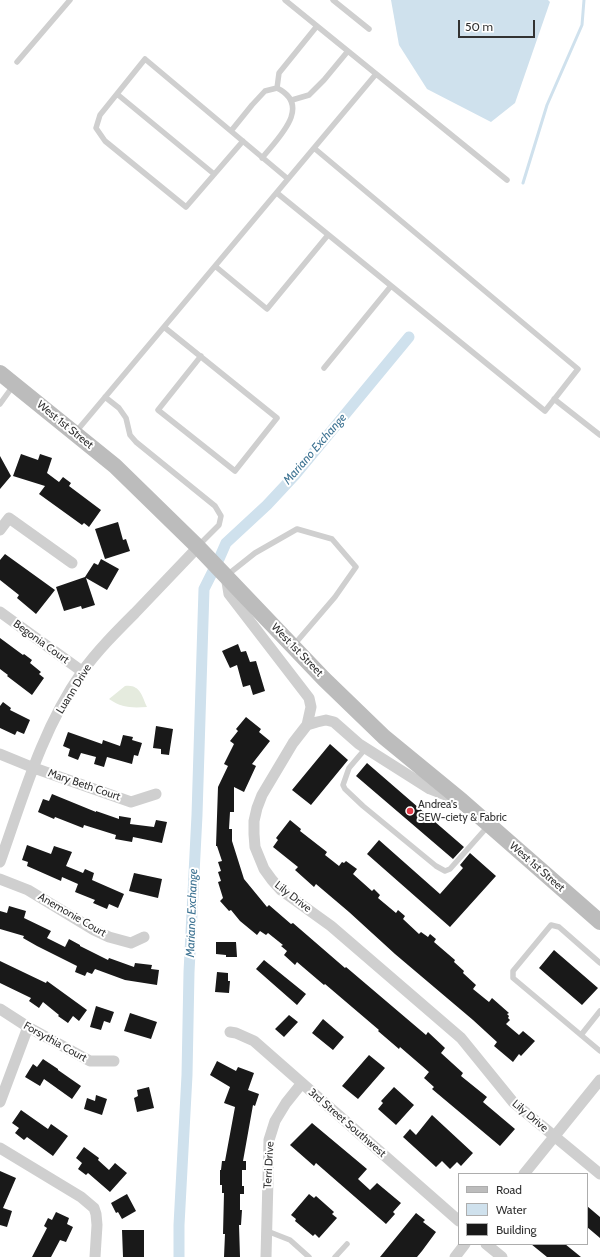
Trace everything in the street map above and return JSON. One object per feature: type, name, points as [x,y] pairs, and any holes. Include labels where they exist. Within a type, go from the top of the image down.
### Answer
[{"type":"main road","name":"West 1st Street","points":[[0,373],[115,466],[198,547],[293,647],[384,737],[462,801],[600,922]]},
{"type":"street","points":[[0,530],[10,518],[72,563]]},
{"type":"street","name":"Luann Drive","points":[[0,862],[34,768],[60,709],[83,672],[107,641],[198,547]]},
{"type":"street","points":[[226,576],[229,594],[309,698],[311,707],[307,725],[326,720],[334,722],[359,744],[430,789],[462,801]]},
{"type":"street","name":"Begonia Court","points":[[0,612],[83,672]]},
{"type":"street","name":"Lily Drive","points":[[307,725],[289,750],[262,795],[257,808],[254,821],[255,847],[264,870],[281,890],[331,926],[461,1038],[513,1102],[600,1174]]},
{"type":"street","name":"Mary Beth Court","points":[[0,754],[34,768],[131,802],[156,794]]},
{"type":"street","name":"Anemonie Court","points":[[0,879],[28,890],[94,930],[109,937],[131,943],[144,937]]},
{"type":"street","name":"Forsythia Court","points":[[0,1009],[28,1027],[90,1061],[114,1061]]},
{"type":"street","points":[[0,1102],[28,1027]]},
{"type":"street","name":"3rd Street Southwest","points":[[230,1032],[254,1041],[458,1220]]},
{"type":"street","points":[[525,1173],[600,1080]]},
{"type":"street","name":"Terri Drive","points":[[266,1257],[269,1140],[275,1121],[282,1109],[302,1083]]},
{"type":"street","points":[[0,1148],[81,1197],[94,1208],[97,1225],[95,1257]]},
{"type":"street","points":[[455,1257],[464,1245]]},
{"type":"street","points":[[487,1245],[502,1257]]},
{"type":"lane","points":[[17,62],[70,0]]},
{"type":"lane","points":[[285,0],[507,180]]},
{"type":"lane","points":[[333,0],[369,29]]},
{"type":"lane","points":[[277,88],[280,73],[317,26]]},
{"type":"lane","points":[[292,100],[309,95],[324,80],[348,51]]},
{"type":"lane","points":[[243,141],[186,207],[105,141],[96,128],[100,115],[145,59],[243,141],[262,158],[288,179]]},
{"type":"lane","points":[[75,433],[376,74]]},
{"type":"lane","points":[[231,131],[265,91],[277,88],[286,93],[292,100],[293,113],[290,121],[262,158]]},
{"type":"lane","points":[[117,94],[214,174]]},
{"type":"lane","points":[[277,193],[545,411],[578,369],[314,148]]},
{"type":"lane","points":[[215,266],[267,309],[328,235]]},
{"type":"lane","points":[[324,368],[391,286]]},
{"type":"lane","points":[[164,327],[201,356],[278,418],[235,471],[158,410],[201,356]]},
{"type":"lane","points":[[0,404],[14,385]]},
{"type":"lane","points":[[105,397],[119,408],[126,418],[130,435],[136,442],[215,506],[221,516],[219,525],[198,547]]},
{"type":"lane","points":[[554,399],[600,435]]},
{"type":"lane","points":[[226,576],[255,553],[297,529],[332,539],[356,567],[335,597],[293,647]]},
{"type":"lane","points":[[366,748],[349,768],[343,785],[345,789],[363,806],[445,872],[450,869],[489,825]]},
{"type":"lane","points":[[600,963],[559,927],[551,925],[513,970],[513,978],[600,1051]]},
{"type":"lane","points":[[580,1035],[600,1011]]},
{"type":"lane","points":[[267,1231],[290,1240],[309,1257]]},
{"type":"lane","points":[[335,1257],[347,1244]]},
{"type":"shaded area","points":[[125,686],[134,687],[137,689],[142,695],[147,707],[127,707],[109,699]]},
{"type":"water","points":[[391,0],[548,0],[550,2],[515,103],[491,122],[427,89],[399,45]]},
{"type":"building","points":[[21,454],[38,460],[40,454],[52,458],[47,473],[59,482],[63,477],[71,483],[69,486],[101,510],[89,527],[84,523],[82,525],[39,494],[45,486],[13,476]]},
{"type":"building","points":[[0,456],[11,476],[0,489]]},
{"type":"building","points":[[118,522],[123,540],[126,539],[130,551],[105,559],[95,529]]},
{"type":"building","points":[[5,554],[55,590],[36,614],[17,598],[19,595],[0,580],[0,560]]},
{"type":"building","points":[[101,559],[119,569],[107,590],[86,578],[95,605],[82,609],[81,606],[64,611],[56,587],[85,577],[94,563],[98,565]]},
{"type":"building","points":[[0,638],[32,660],[30,663],[41,672],[39,674],[44,678],[32,695],[0,669]]},
{"type":"building","points":[[238,644],[241,652],[246,651],[250,662],[256,661],[265,691],[253,695],[250,685],[243,687],[237,665],[230,668],[222,651]]},
{"type":"building","points":[[3,702],[11,708],[10,710],[30,720],[24,734],[17,731],[15,735],[0,728],[0,706]]},
{"type":"building","points":[[246,717],[261,729],[259,732],[270,741],[252,764],[256,766],[244,792],[234,787],[234,812],[230,812],[229,829],[232,829],[232,841],[244,879],[267,907],[269,905],[291,924],[293,923],[426,1035],[428,1032],[445,1048],[441,1053],[463,1073],[461,1076],[487,1097],[483,1102],[515,1129],[500,1146],[432,1089],[434,1087],[424,1078],[429,1072],[400,1047],[399,1049],[325,984],[324,985],[297,962],[295,965],[284,955],[287,951],[281,946],[283,945],[268,933],[266,935],[260,931],[257,935],[240,921],[231,910],[229,911],[220,901],[223,898],[218,882],[221,881],[218,872],[221,871],[218,862],[222,861],[216,846],[218,787],[228,766],[224,764],[234,744],[230,741],[238,731],[236,729]]},
{"type":"building","points":[[156,726],[173,729],[169,755],[161,754],[161,749],[153,748]]},
{"type":"building","points":[[68,732],[102,744],[103,740],[120,746],[123,735],[133,737],[132,740],[142,743],[138,756],[134,755],[132,764],[107,757],[104,767],[94,764],[96,757],[81,753],[78,760],[68,756],[70,749],[63,746]]},
{"type":"building","points":[[330,744],[348,760],[311,805],[292,790]]},
{"type":"building","points":[[367,763],[464,847],[453,859],[356,776]]},
{"type":"building","points":[[52,794],[96,812],[119,819],[119,816],[131,818],[130,824],[154,827],[156,820],[167,822],[162,843],[133,837],[132,842],[115,839],[116,835],[84,825],[83,828],[55,817],[54,819],[38,812],[43,799],[49,801]]},
{"type":"building","points":[[290,820],[301,829],[300,831],[327,852],[325,855],[339,866],[342,862],[344,863],[346,861],[357,869],[353,874],[372,891],[374,889],[380,895],[378,898],[396,913],[398,910],[405,916],[403,919],[419,934],[421,932],[428,937],[430,934],[436,939],[434,942],[455,960],[454,962],[464,971],[463,973],[476,985],[473,989],[489,1002],[492,998],[509,1013],[507,1014],[510,1020],[506,1024],[519,1035],[523,1031],[535,1041],[521,1056],[519,1054],[513,1062],[494,1046],[497,1042],[473,1020],[316,884],[314,887],[295,870],[298,867],[273,847],[278,840],[276,838]]},
{"type":"building","points":[[379,840],[440,894],[463,868],[460,865],[470,853],[496,876],[450,927],[367,854]]},
{"type":"building","points":[[27,845],[51,854],[54,846],[72,852],[66,866],[83,873],[85,869],[94,873],[92,880],[124,894],[118,908],[109,904],[107,909],[93,903],[95,900],[75,892],[78,884],[62,877],[61,881],[27,866],[28,862],[22,860]]},
{"type":"building","points":[[134,873],[162,879],[158,898],[129,891]]},
{"type":"building","points":[[9,906],[26,911],[24,918],[51,931],[47,938],[65,947],[69,939],[108,960],[109,958],[134,967],[135,963],[152,965],[151,969],[159,970],[157,985],[125,980],[95,969],[92,974],[87,972],[85,976],[75,972],[77,966],[37,946],[23,938],[24,936],[0,929],[0,911],[7,913]]},
{"type":"building","points":[[216,942],[236,942],[237,957],[226,957],[226,955],[216,954]]},
{"type":"building","points":[[554,950],[598,988],[582,1005],[539,968]]},
{"type":"building","points":[[264,960],[306,994],[297,1005],[256,969]]},
{"type":"building","points":[[0,961],[46,983],[47,981],[87,1010],[79,1021],[73,1016],[68,1023],[43,1002],[39,1008],[29,1001],[31,998],[0,983]]},
{"type":"building","points":[[217,972],[228,973],[228,981],[230,981],[229,993],[215,992]]},
{"type":"building","points":[[96,1006],[114,1012],[110,1023],[104,1021],[101,1030],[90,1027]]},
{"type":"building","points":[[130,1013],[157,1022],[151,1039],[124,1031]]},
{"type":"building","points":[[289,1015],[298,1022],[284,1037],[275,1029]]},
{"type":"building","points":[[323,1019],[344,1037],[333,1050],[312,1033]]},
{"type":"building","points":[[369,1055],[385,1068],[358,1099],[342,1086]]},
{"type":"building","points":[[43,1059],[81,1086],[72,1099],[44,1079],[40,1086],[25,1077],[33,1064],[37,1067]]},
{"type":"building","points":[[217,1061],[236,1071],[238,1067],[254,1073],[248,1090],[259,1094],[255,1106],[253,1105],[243,1161],[246,1161],[246,1170],[242,1170],[242,1186],[244,1186],[244,1194],[240,1194],[240,1210],[242,1210],[241,1225],[239,1225],[240,1257],[224,1257],[224,1193],[222,1193],[222,1185],[220,1185],[220,1170],[222,1161],[225,1161],[235,1107],[224,1103],[230,1087],[210,1075]]},
{"type":"building","points":[[149,1087],[154,1108],[137,1112],[134,1098],[138,1096],[137,1090]]},
{"type":"building","points":[[394,1087],[414,1105],[396,1125],[378,1109],[383,1103],[381,1101]]},
{"type":"building","points":[[96,1095],[107,1099],[102,1115],[84,1109],[87,1098],[95,1101]]},
{"type":"building","points":[[21,1110],[48,1129],[51,1124],[68,1136],[53,1156],[27,1137],[24,1140],[15,1133],[19,1128],[12,1123]]},
{"type":"building","points":[[432,1115],[473,1153],[461,1166],[457,1162],[450,1169],[442,1161],[436,1167],[403,1137],[410,1129],[416,1135]]},
{"type":"building","points":[[312,1123],[367,1169],[358,1179],[370,1190],[377,1183],[401,1203],[393,1212],[395,1214],[386,1224],[316,1163],[314,1166],[290,1145]]},
{"type":"building","points":[[84,1147],[99,1158],[98,1160],[109,1170],[115,1163],[127,1173],[110,1192],[88,1173],[86,1175],[78,1169],[82,1163],[76,1158]]},
{"type":"building","points":[[0,1171],[16,1178],[3,1208],[12,1211],[7,1227],[0,1225]]},
{"type":"building","points":[[127,1194],[136,1211],[122,1219],[118,1212],[116,1213],[111,1203]]},
{"type":"building","points":[[309,1194],[314,1198],[316,1196],[334,1212],[332,1214],[337,1218],[319,1238],[315,1234],[313,1236],[295,1221],[296,1219],[291,1215]]},
{"type":"building","points":[[588,1207],[600,1217],[600,1238],[588,1228]]},
{"type":"building","points":[[56,1212],[69,1218],[67,1224],[73,1227],[66,1242],[60,1240],[51,1257],[32,1257],[47,1228],[44,1226],[48,1218],[52,1220]]},
{"type":"building","points":[[416,1213],[425,1220],[423,1222],[436,1232],[422,1251],[417,1257],[380,1257]]},
{"type":"building","points":[[122,1230],[144,1230],[144,1257],[123,1257]]},
{"type":"building","points":[[532,1245],[566,1245],[581,1257],[547,1257]]},
{"type":"waterway","points":[[523,183],[547,105],[582,25],[584,0]]},
{"type":"waterway","name":"Mariano Exchange","points":[[219,559],[226,543],[267,505],[295,475],[409,337]]},
{"type":"waterway","name":"Mariano Exchange","points":[[179,1257],[179,1225],[187,1075],[189,972],[197,815],[204,589],[213,571]]},
{"type":"place","name":"Andrea's SEW-ciety & Fabric","points":[[410,811]]}]
